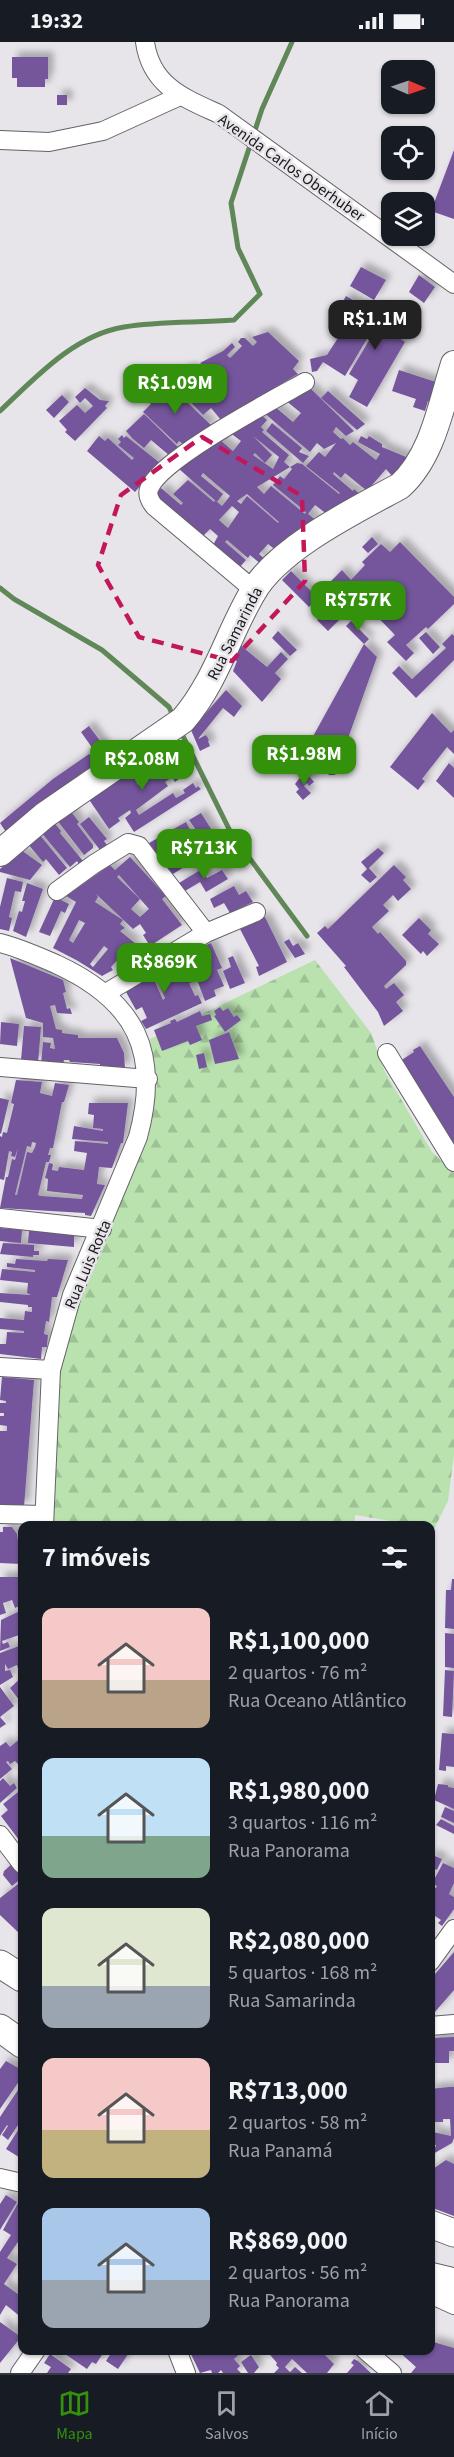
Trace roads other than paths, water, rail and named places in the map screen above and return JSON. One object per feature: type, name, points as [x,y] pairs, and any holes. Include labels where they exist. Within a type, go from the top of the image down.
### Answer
[{"type":"main road","name":"Rua Samarinda","points":[[0,853],[45,815],[174,728],[204,691],[254,590],[271,568],[333,522],[400,486],[409,478],[421,460],[430,439],[454,364]]},
{"type":"main road","points":[[0,1964],[18,1975]]},
{"type":"main road","points":[[0,2028],[18,2041]]},
{"type":"main road","points":[[0,2043],[18,2053]]},
{"type":"main road","points":[[435,2226],[454,2233]]},
{"type":"main road","points":[[435,2277],[454,2282]]},
{"type":"street","name":"Avenida Carlos Oberhuber","points":[[145,42],[146,54],[155,72],[180,96],[219,114],[454,284]]},
{"type":"street","points":[[0,140],[49,142],[103,131],[180,96]]},
{"type":"street","points":[[254,590],[154,506],[148,492],[152,484],[179,457],[304,382]]},
{"type":"street","points":[[57,891],[94,864],[128,843],[134,843],[139,846],[206,933]]},
{"type":"street","points":[[106,993],[206,933],[256,912]]},
{"type":"street","name":"Rua Luis Rotta","points":[[0,943],[29,952],[75,973],[106,993],[128,1019],[143,1047],[148,1078],[144,1118],[138,1137],[67,1308],[51,1370],[44,1520]]},
{"type":"street","points":[[387,1053],[454,1162]]},
{"type":"street","points":[[0,1067],[148,1078]]},
{"type":"street","points":[[0,1218],[102,1228]]},
{"type":"street","points":[[0,1367],[51,1370]]},
{"type":"street","points":[[0,1514],[44,1520]]},
{"type":"street","points":[[0,1835],[18,1858]]},
{"type":"street","points":[[435,1955],[454,1929]]},
{"type":"street","points":[[435,2026],[454,2024]]},
{"type":"street","points":[[0,2178],[18,2182]]},
{"type":"street","points":[[435,2296],[454,2305]]},
{"type":"street","points":[[20,2373],[33,2355]]},
{"type":"street","points":[[179,2355],[186,2373]]},
{"type":"street","points":[[371,2355],[392,2373]]},
{"type":"waterway","points":[[0,411],[56,360],[88,339],[137,325],[234,320],[260,294],[238,248],[231,203],[262,109],[292,42]]},
{"type":"waterway","points":[[0,588],[14,599],[102,650],[169,707],[174,718]]},
{"type":"waterway","points":[[181,732],[231,833],[307,936]]}]
